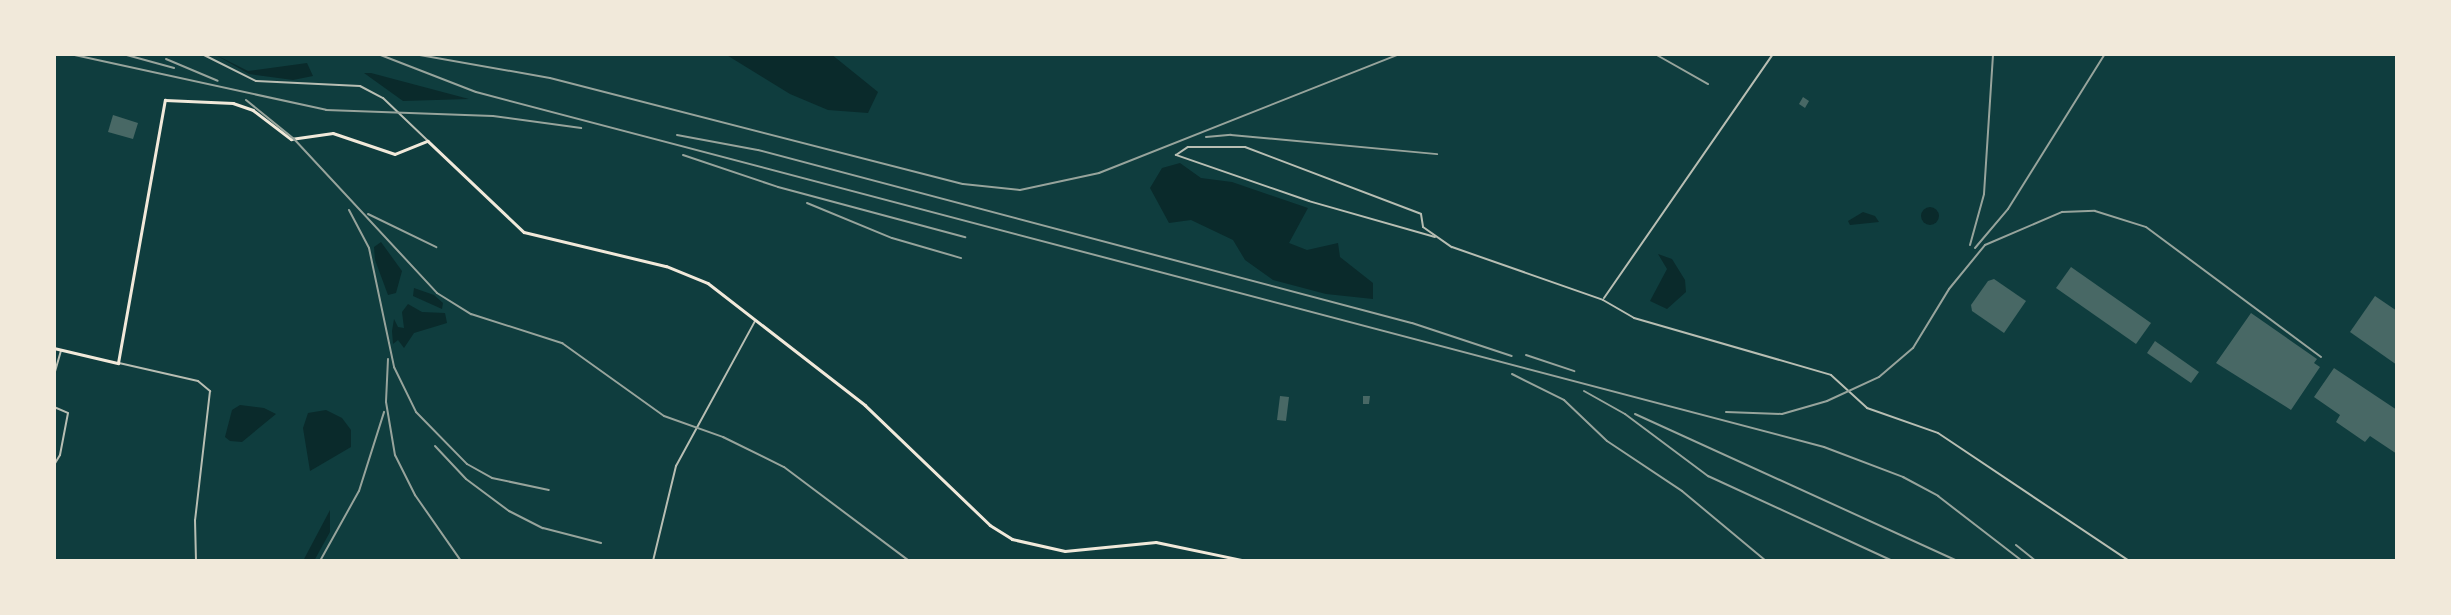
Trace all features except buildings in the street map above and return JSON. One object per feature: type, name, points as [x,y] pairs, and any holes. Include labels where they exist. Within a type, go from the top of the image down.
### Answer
[{"type":"main road","points":[[54,348],[118,363],[166,97],[242,105],[290,139],[334,133],[395,154],[428,141],[524,232],[686,273],[720,291],[871,410],[990,525],[1012,540],[1065,551],[1151,542],[1247,561]]},
{"type":"street","points":[[202,54],[256,81],[360,86],[383,98],[428,141]]},
{"type":"street","points":[[1603,300],[1773,54]]},
{"type":"street","points":[[1435,237],[1310,201],[1176,155],[1188,147],[1245,147],[1421,214],[1423,227],[1452,247],[1603,300],[1634,318],[1831,375],[1867,408],[1938,433],[2129,561]]},
{"type":"street","points":[[653,561],[676,466],[756,320]]},
{"type":"street","points":[[54,375],[61,350]]},
{"type":"street","points":[[118,363],[203,382],[211,405],[195,520],[196,561]]},
{"type":"street","points":[[54,407],[68,413],[54,465]]},
{"type":"water","points":[[214,54],[248,71],[307,63],[313,76],[293,80],[249,74]]},
{"type":"water","points":[[725,54],[831,54],[878,92],[868,113],[828,110],[790,94]]},
{"type":"water","points":[[364,73],[371,73],[469,99],[403,101]]},
{"type":"water","points":[[1180,163],[1201,178],[1232,182],[1308,208],[1289,243],[1307,250],[1338,243],[1340,257],[1373,283],[1373,299],[1326,294],[1273,280],[1245,260],[1233,240],[1191,220],[1169,223],[1150,188],[1162,168]]},
{"type":"water","points":[[1930,207],[1936,210],[1939,216],[1936,222],[1930,225],[1924,222],[1921,216],[1924,210]]},
{"type":"water","points":[[1863,212],[1875,216],[1879,222],[1850,225],[1848,221]]},
{"type":"water","points":[[381,242],[402,271],[396,293],[388,295],[375,260],[374,247]]},
{"type":"water","points":[[1658,254],[1672,259],[1685,280],[1686,292],[1667,309],[1650,301],[1667,269]]},
{"type":"water","points":[[414,288],[434,295],[443,303],[442,309],[413,296]]},
{"type":"water","points":[[408,304],[422,312],[445,313],[447,323],[414,333],[404,348],[398,340],[393,344],[392,331],[394,319],[398,327],[404,328],[402,312]]},
{"type":"water","points":[[240,405],[264,408],[276,414],[242,442],[230,441],[225,437],[232,410]]},
{"type":"water","points":[[326,410],[342,418],[351,430],[351,447],[310,471],[303,428],[308,413]]},
{"type":"water","points":[[330,510],[330,532],[314,561],[303,561]]},
{"type":"railway","points":[[70,54],[326,110],[493,116],[581,128]]},
{"type":"railway","points":[[123,54],[174,68]]},
{"type":"railway","points":[[378,54],[476,92],[1824,447],[1903,477],[1938,496],[2022,561]]},
{"type":"railway","points":[[414,54],[550,78],[963,184],[1020,190],[1099,173],[1399,54]]},
{"type":"railway","points":[[1655,54],[1708,84]]},
{"type":"railway","points":[[1970,245],[1984,194],[1993,54]]},
{"type":"railway","points":[[1975,248],[2008,209],[2105,54]]},
{"type":"railway","points":[[166,59],[218,81]]},
{"type":"railway","points":[[246,100],[294,139],[437,293],[471,314],[562,343],[664,416],[723,437],[784,467],[909,561]]},
{"type":"railway","points":[[677,135],[758,150],[1412,323],[1512,356]]},
{"type":"railway","points":[[1206,137],[1231,135],[1437,154]]},
{"type":"railway","points":[[683,155],[778,187],[965,237]]},
{"type":"railway","points":[[807,203],[892,238],[961,258]]},
{"type":"railway","points":[[349,210],[369,248],[394,367],[416,412],[467,464],[492,478],[549,490]]},
{"type":"railway","points":[[1726,412],[1782,414],[1827,401],[1879,377],[1913,348],[1949,289],[1985,245],[2062,212],[2095,211],[2146,227],[2321,357]]},
{"type":"railway","points":[[368,214],[436,247]]},
{"type":"railway","points":[[1526,355],[1574,371]]},
{"type":"railway","points":[[388,359],[386,402],[395,455],[415,495],[461,561]]},
{"type":"railway","points":[[1512,374],[1564,400],[1607,441],[1682,491],[1766,561]]},
{"type":"railway","points":[[1584,391],[1625,414],[1708,476],[1893,561]]},
{"type":"railway","points":[[320,561],[359,491],[384,412]]},
{"type":"railway","points":[[1635,414],[1958,561]]},
{"type":"railway","points":[[435,446],[466,479],[509,511],[543,528],[601,543]]},
{"type":"railway","points":[[2016,545],[2036,561]]}]
